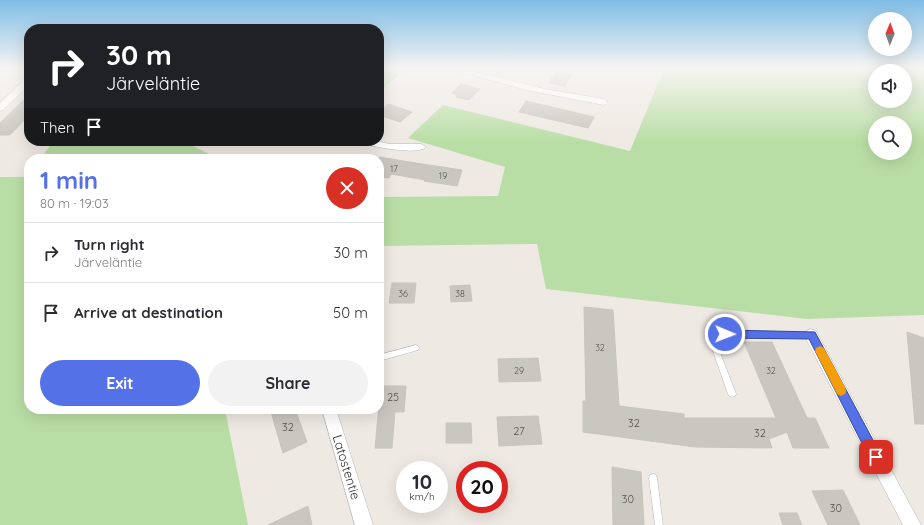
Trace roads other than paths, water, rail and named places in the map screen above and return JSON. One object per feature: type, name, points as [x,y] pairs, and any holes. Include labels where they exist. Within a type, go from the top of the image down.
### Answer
[{"type":"street","points":[[0,108],[16,92]]},
{"type":"street","points":[[545,92],[604,102]]},
{"type":"street","points":[[384,146],[421,147]]},
{"type":"street","points":[[812,335],[912,525]]},
{"type":"street","name":"Latostentie","points":[[331,414],[364,525]]},
{"type":"lane","points":[[732,394],[710,334],[812,335]]},
{"type":"lane","points":[[384,357],[416,348]]},
{"type":"lane","points":[[653,478],[659,525]]}]
